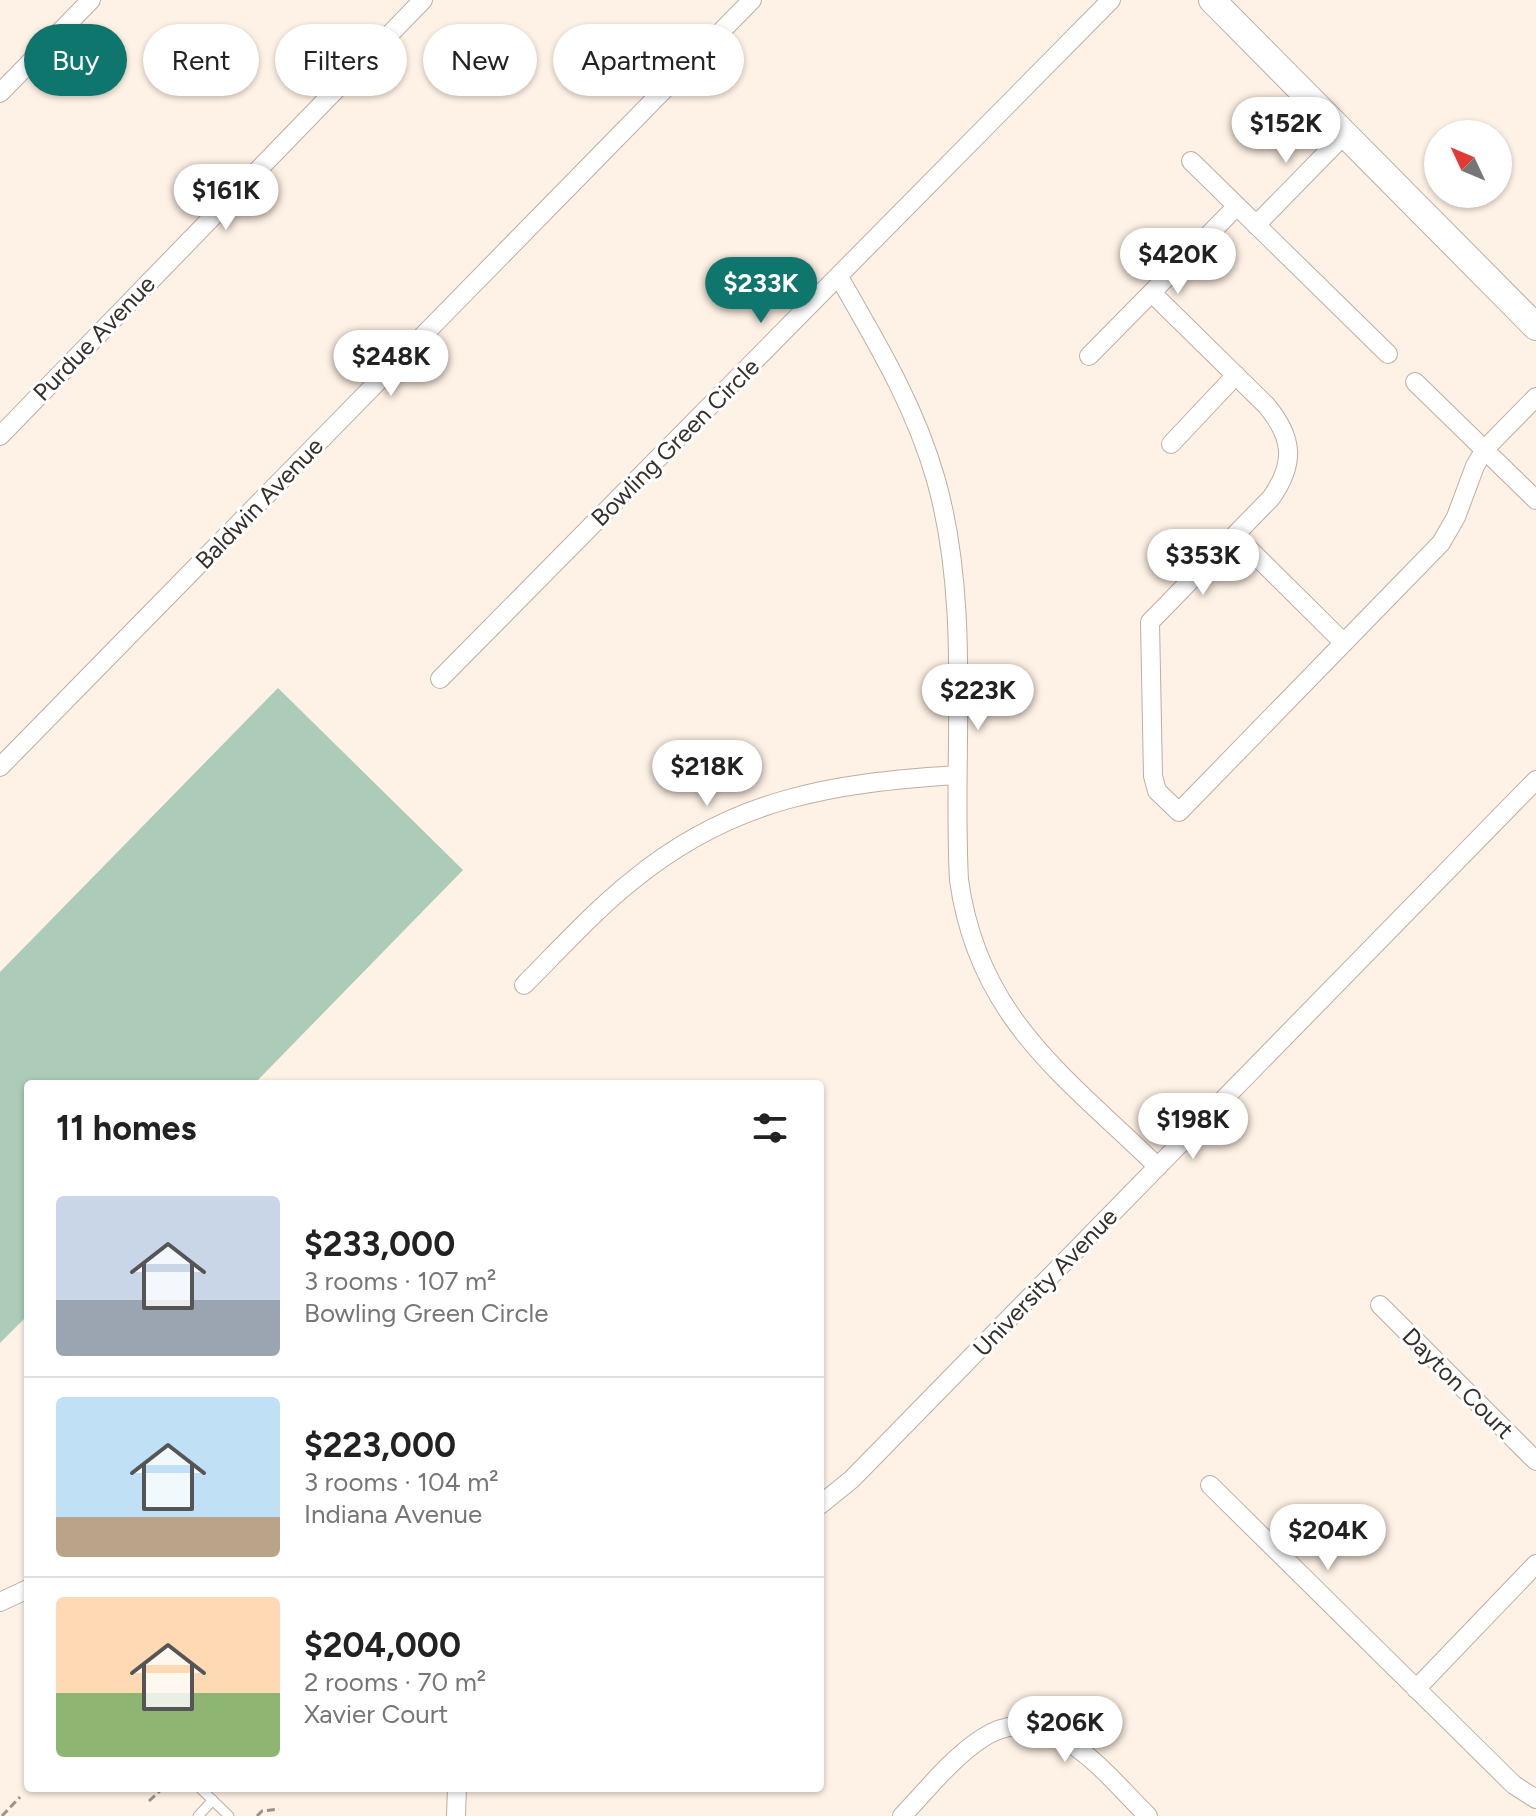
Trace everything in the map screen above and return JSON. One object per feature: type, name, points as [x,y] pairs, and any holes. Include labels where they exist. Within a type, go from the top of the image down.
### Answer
[{"type":"street","points":[[0,93],[91,0]]},
{"type":"street","name":"Purdue Avenue","points":[[0,436],[423,0]]},
{"type":"street","name":"Baldwin Avenue","points":[[0,767],[752,0]]},
{"type":"street","name":"Bowling Green Circle","points":[[440,679],[1111,0]]},
{"type":"street","points":[[1212,0],[1536,327]]},
{"type":"street","points":[[1256,225],[1345,134]]},
{"type":"street","points":[[1191,161],[1388,354]]},
{"type":"street","points":[[1089,356],[1237,206]]},
{"type":"street","points":[[839,277],[902,390],[936,481],[947,528],[954,576],[958,855],[963,904],[976,952],[997,997],[1026,1037],[1158,1167]]},
{"type":"street","points":[[1152,293],[1276,417],[1288,443],[1288,465],[1282,482],[1150,622],[1151,749],[1157,791],[1179,812],[1441,543],[1456,517],[1475,466],[1485,449],[1536,397]]},
{"type":"street","points":[[1171,444],[1236,375]]},
{"type":"street","points":[[1415,382],[1536,500]]},
{"type":"street","points":[[1235,535],[1344,643]]},
{"type":"street","points":[[524,985],[633,880],[665,856],[735,818],[798,796],[850,784],[957,775]]},
{"type":"street","name":"University Avenue","points":[[824,1502],[852,1479],[1536,780]]},
{"type":"street","name":"Dayton Court","points":[[1380,1305],[1536,1461]]},
{"type":"street","points":[[1210,1485],[1514,1785],[1536,1799]]},
{"type":"street","points":[[1416,1689],[1536,1564]]},
{"type":"street","points":[[0,1602],[24,1591]]},
{"type":"street","points":[[902,1816],[966,1750],[983,1737],[1009,1728],[1043,1729],[1056,1734],[1079,1749],[1148,1816]]},
{"type":"street","points":[[456,1816],[457,1792]]},
{"type":"lane","points":[[204,1792],[229,1816]]},
{"type":"lane","points":[[198,1816],[213,1800]]},
{"type":"path","points":[[149,1801],[159,1792]]},
{"type":"path","points":[[2,1816],[20,1797]]},
{"type":"path","points":[[257,1816],[262,1811],[279,1809]]},
{"type":"green space","points":[[278,688],[463,870],[258,1080],[24,1080],[24,1319],[0,1343],[0,972]]}]
